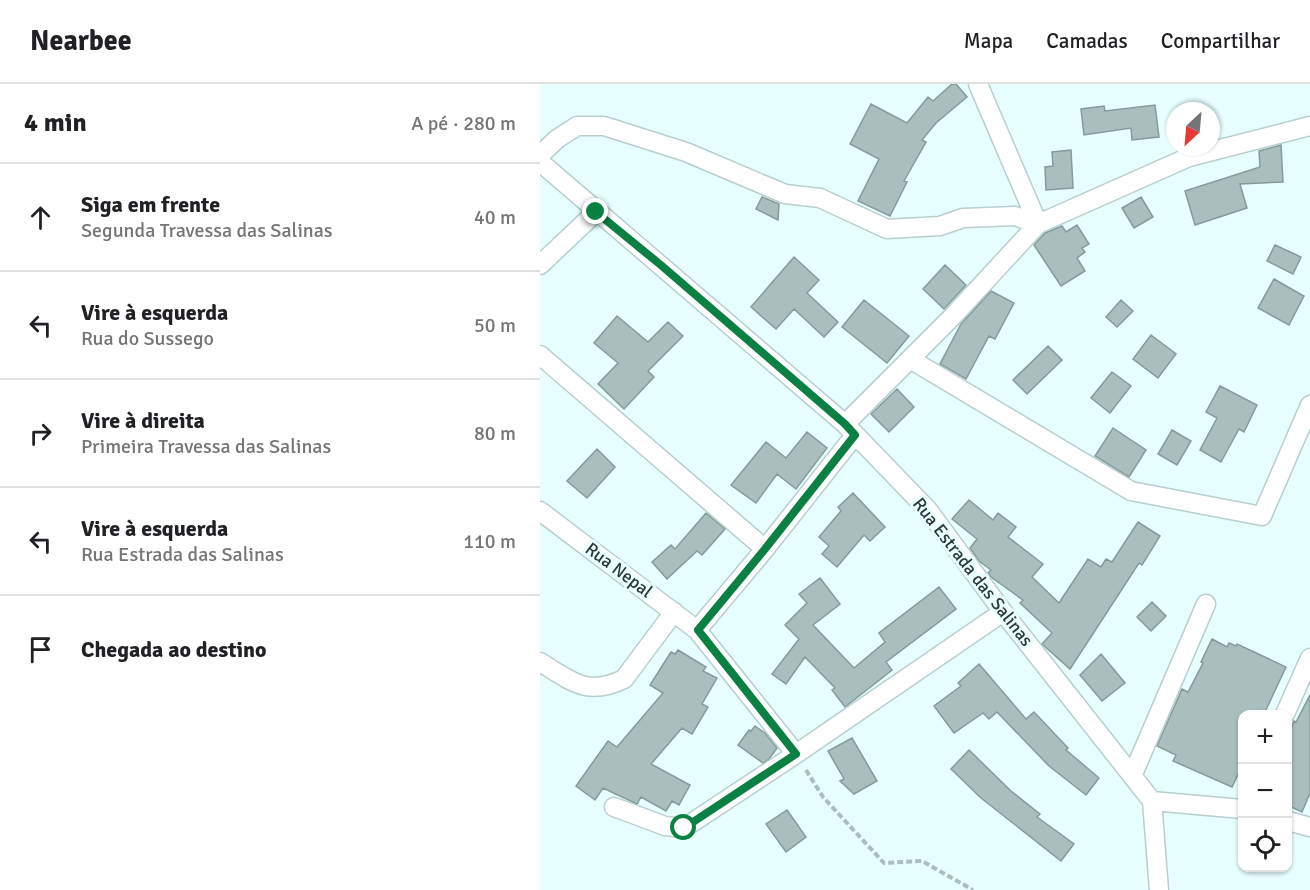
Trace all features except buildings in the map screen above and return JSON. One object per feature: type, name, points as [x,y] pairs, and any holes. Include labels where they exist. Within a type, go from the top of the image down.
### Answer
[{"type":"street","points":[[978,84],[1038,224]]},
{"type":"street","points":[[540,154],[557,139],[578,126],[604,126],[686,152],[785,194],[820,198],[887,230],[940,226],[963,218],[1015,216],[1038,224]]},
{"type":"street","points":[[698,630],[765,549],[850,429],[910,359],[1038,224],[1189,157],[1310,126]]},
{"type":"street","name":"Rua Estrada das Salinas","points":[[540,162],[850,429],[928,510],[1003,612],[1152,801]]},
{"type":"street","points":[[540,265],[596,212]]},
{"type":"street","points":[[540,355],[765,549]]},
{"type":"street","points":[[910,359],[1131,491],[1262,516],[1310,405]]},
{"type":"street","name":"Rua Nepal","points":[[540,511],[698,630],[796,754]]},
{"type":"street","points":[[1133,774],[1206,604]]},
{"type":"street","points":[[540,662],[579,686],[590,688],[615,684],[624,680],[674,612]]},
{"type":"street","points":[[614,807],[665,826],[684,828],[1003,612]]},
{"type":"street","points":[[1287,710],[1310,658]]},
{"type":"street","points":[[1159,890],[1152,801],[1238,808]]},
{"type":"street","points":[[1292,822],[1310,827]]},
{"type":"path","points":[[796,754],[823,797],[884,863],[922,861],[973,890]]},
{"type":"route","points":[[596,212],[662,266],[855,435],[698,630],[796,754],[684,828]]}]
